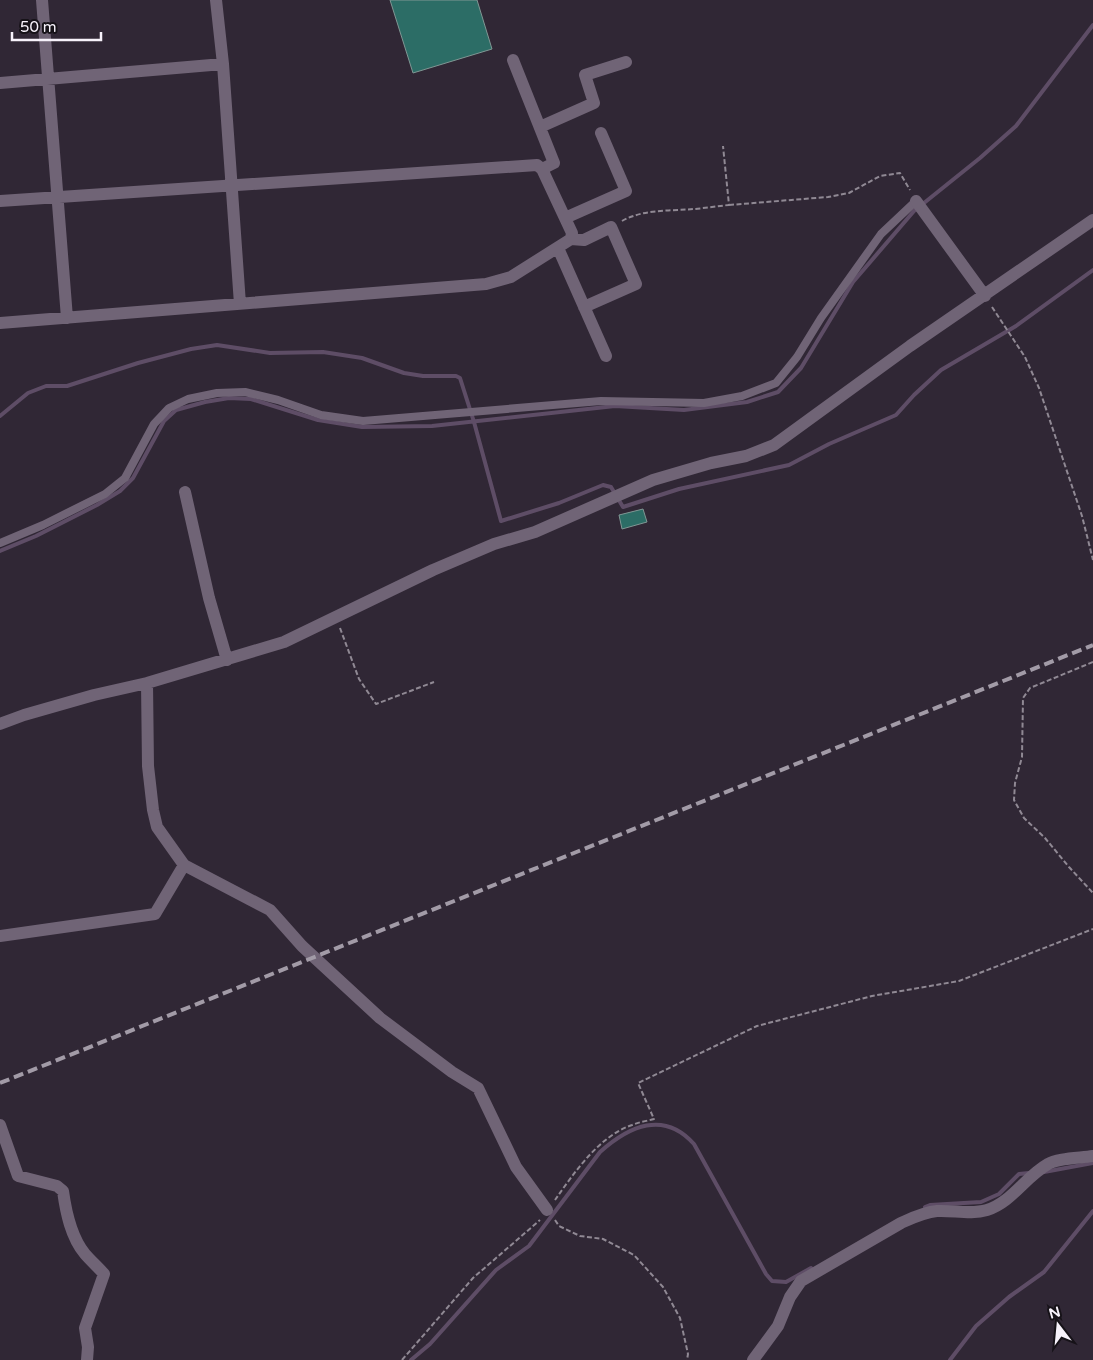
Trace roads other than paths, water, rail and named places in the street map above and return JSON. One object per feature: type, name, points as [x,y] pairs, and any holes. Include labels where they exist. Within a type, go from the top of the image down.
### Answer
[{"type":"street","points":[[42,0],[67,318]]},
{"type":"street","points":[[216,0],[223,64],[240,304]]},
{"type":"street","points":[[513,60],[554,163],[542,169]]},
{"type":"street","points":[[540,127],[594,103],[585,75],[626,62]]},
{"type":"street","points":[[0,83],[223,64]]},
{"type":"street","points":[[565,218],[626,191],[600,133]]},
{"type":"street","points":[[0,201],[537,165],[542,169],[572,233],[570,239],[558,248],[511,277],[486,284],[0,323]]},
{"type":"street","points":[[916,201],[985,296]]},
{"type":"street","points":[[0,724],[24,714],[147,683],[284,642],[337,618],[432,570],[494,544],[535,532],[653,480],[711,463],[746,456],[774,445],[902,352],[1093,220]]},
{"type":"street","points":[[570,239],[584,240],[611,227],[636,284],[584,307]]},
{"type":"street","points":[[558,248],[606,356]]},
{"type":"street","points":[[185,492],[209,598],[227,660]]},
{"type":"street","points":[[147,683],[148,766],[153,810],[157,827],[184,866],[270,910],[302,946],[380,1018],[452,1072],[478,1088],[516,1167],[547,1210]]},
{"type":"street","points":[[0,936],[155,914],[184,866]]},
{"type":"street","points":[[0,1126],[18,1176],[57,1186],[63,1191],[74,1236],[84,1253],[104,1274],[85,1328],[88,1347],[87,1360]]},
{"type":"street","points":[[753,1360],[778,1326],[790,1296],[801,1281],[917,1216],[935,1211],[972,1212],[987,1210],[1012,1196],[1025,1181],[1049,1163],[1093,1156]]},
{"type":"lane","points":[[0,543],[43,525],[105,494],[125,478],[154,424],[169,408],[188,399],[217,393],[245,392],[278,400],[321,415],[363,421],[601,401],[704,403],[742,396],[776,383],[797,357],[821,318],[881,234],[916,201]]},
{"type":"waterway","points":[[0,551],[36,536],[120,491],[133,478],[164,421],[176,410],[205,402],[229,398],[251,399],[318,420],[362,427],[432,426],[615,406],[684,410],[747,402],[778,392],[801,368],[853,282],[914,211],[980,158],[1016,126],[1093,25]]},
{"type":"waterway","points":[[0,416],[28,393],[46,386],[67,386],[138,363],[191,349],[217,345],[270,353],[323,352],[362,358],[404,373],[423,376],[456,376],[460,378],[501,521],[559,503],[603,485],[611,487],[623,507],[679,489],[789,465],[829,444],[896,415],[941,370],[1016,326],[1093,270]]},
{"type":"waterway","points":[[411,1360],[430,1344],[496,1270],[529,1246],[600,1152],[623,1135],[647,1126],[671,1127],[683,1134],[694,1144],[766,1274],[772,1281],[786,1282],[811,1268]]},
{"type":"waterway","points":[[1044,1172],[1093,1163]]},
{"type":"waterway","points":[[925,1207],[930,1205],[981,1202],[999,1194],[1019,1174],[1029,1173]]},
{"type":"waterway","points":[[950,1360],[976,1326],[1009,1297],[1044,1272],[1093,1211]]},
{"type":"railway","points":[[0,1083],[1093,645]]}]
